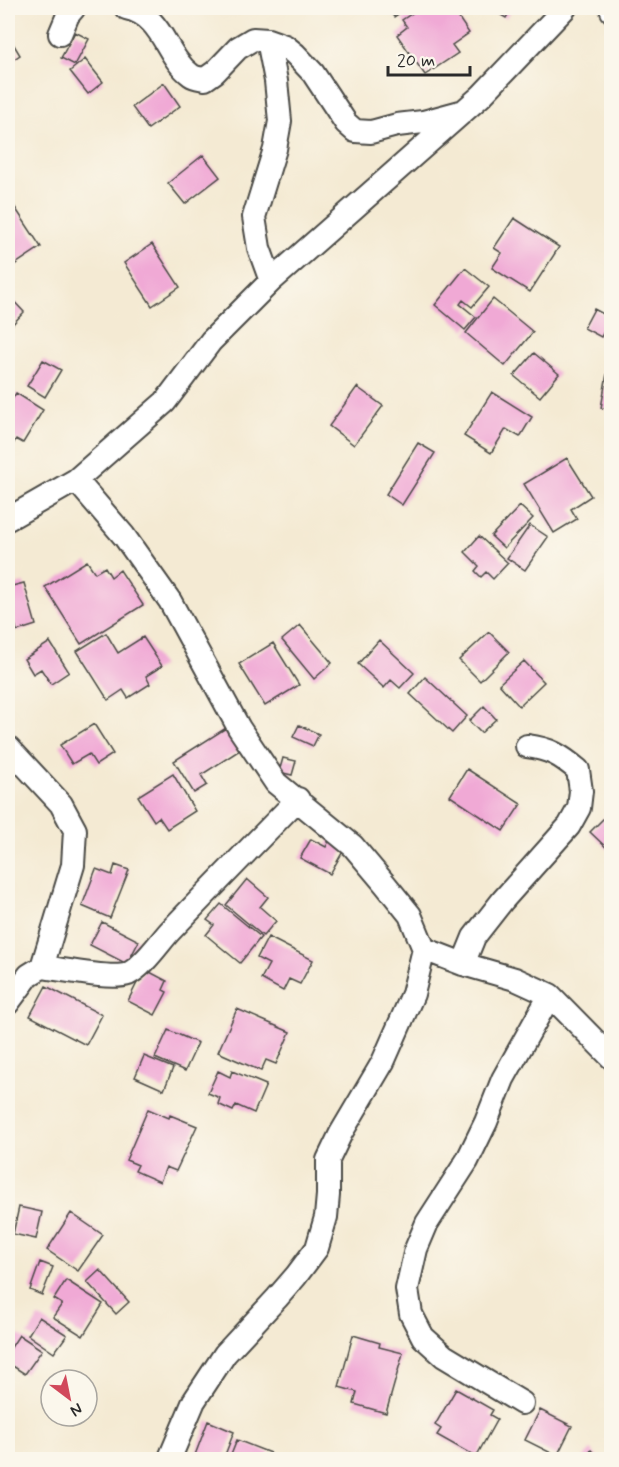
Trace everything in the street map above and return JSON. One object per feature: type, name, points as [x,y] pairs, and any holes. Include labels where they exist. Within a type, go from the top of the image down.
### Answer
[{"type":"street","points":[[60,34],[68,15],[74,8]]},
{"type":"street","points":[[126,8],[137,10],[152,21],[179,63],[192,77],[204,79],[215,72],[238,48],[253,39],[268,40],[285,46],[313,73],[346,123],[355,131],[371,132],[464,111]]},
{"type":"street","points":[[8,519],[76,480],[165,402],[212,341],[271,281],[481,96],[565,8]]},
{"type":"street","points":[[268,40],[276,81],[280,121],[275,149],[254,218],[259,248],[271,281]]},
{"type":"street","points":[[76,480],[124,536],[170,601],[239,728],[276,783],[353,846],[410,915],[424,949],[413,994],[383,1062],[341,1133],[328,1160],[326,1217],[317,1248],[277,1298],[225,1354],[194,1401],[169,1460]]},
{"type":"street","points":[[463,964],[474,936],[568,826],[579,808],[581,790],[578,770],[544,748],[527,746]]},
{"type":"street","points":[[8,747],[61,804],[75,830],[73,865],[42,967]]},
{"type":"street","points":[[8,1004],[29,975],[42,967],[112,976],[128,974],[140,966],[222,876],[298,799]]},
{"type":"street","points":[[424,949],[515,980],[550,995],[612,1058]]},
{"type":"street","points":[[522,1403],[444,1356],[423,1337],[411,1314],[407,1289],[416,1249],[427,1223],[467,1161],[503,1079],[550,995]]},
{"type":"building","points":[[387,8],[407,8],[394,17]]},
{"type":"building","points":[[420,8],[428,8],[431,11],[436,8],[452,8],[469,33],[452,45],[458,53],[425,75],[397,35],[407,27],[402,20]]},
{"type":"building","points":[[489,8],[512,8],[506,18]]},
{"type":"building","points":[[75,32],[89,39],[75,65],[61,58]]},
{"type":"building","points":[[8,35],[20,55],[8,63]]},
{"type":"building","points":[[85,59],[103,82],[88,94],[70,71]]},
{"type":"building","points":[[164,83],[180,106],[148,129],[132,107]]},
{"type":"building","points":[[203,155],[220,177],[185,204],[168,183]]},
{"type":"building","points":[[14,206],[41,247],[8,269],[8,210]]},
{"type":"building","points":[[514,218],[559,247],[530,292],[492,268],[502,253],[494,248]]},
{"type":"building","points":[[152,244],[180,287],[152,306],[124,263]]},
{"type":"building","points":[[465,268],[489,287],[472,307],[463,300],[460,304],[476,317],[465,330],[435,305]]},
{"type":"building","points":[[8,295],[24,312],[8,329]]},
{"type":"building","points":[[493,299],[533,332],[505,366],[466,333]]},
{"type":"building","points":[[594,309],[611,318],[601,337],[584,328]]},
{"type":"building","points":[[534,353],[559,374],[540,397],[514,376]]},
{"type":"building","points":[[43,360],[61,370],[45,397],[27,386]]},
{"type":"building","points":[[608,368],[612,369],[612,409],[601,408]]},
{"type":"building","points":[[357,387],[383,406],[354,445],[329,426]]},
{"type":"building","points":[[492,392],[532,417],[520,437],[506,429],[491,453],[464,436]]},
{"type":"building","points":[[16,393],[43,410],[23,443],[16,439],[8,454],[8,406]]},
{"type":"building","points":[[418,443],[435,453],[402,505],[386,494]]},
{"type":"building","points":[[567,458],[591,496],[571,509],[577,519],[554,533],[524,484]]},
{"type":"building","points":[[520,506],[533,518],[504,548],[491,536]]},
{"type":"building","points":[[530,525],[548,537],[525,570],[507,558]]},
{"type":"building","points":[[479,536],[508,563],[493,579],[486,572],[481,577],[475,571],[479,566],[465,552]]},
{"type":"building","points":[[87,561],[95,573],[105,567],[111,577],[120,570],[143,605],[81,644],[45,587]]},
{"type":"building","points":[[24,583],[36,625],[17,631],[8,598],[8,587]]},
{"type":"building","points":[[300,625],[332,663],[314,679],[282,640]]},
{"type":"building","points":[[489,632],[509,652],[480,681],[459,660]]},
{"type":"building","points":[[106,633],[118,653],[143,637],[162,666],[146,676],[150,684],[128,698],[123,690],[108,700],[77,651]]},
{"type":"building","points":[[379,640],[414,673],[400,688],[391,680],[384,688],[358,664]]},
{"type":"building","points":[[50,642],[69,672],[51,684],[41,669],[33,674],[24,659]]},
{"type":"building","points":[[273,643],[299,685],[265,706],[239,664]]},
{"type":"building","points":[[524,661],[544,682],[519,706],[499,684]]},
{"type":"building","points":[[425,677],[467,716],[452,733],[410,694]]},
{"type":"building","points":[[484,706],[496,719],[481,733],[469,721]]},
{"type":"building","points":[[94,724],[113,754],[96,765],[89,754],[72,764],[60,745]]},
{"type":"building","points":[[299,725],[319,734],[313,746],[293,737]]},
{"type":"building","points":[[226,728],[240,750],[201,775],[207,785],[194,793],[174,761]]},
{"type":"building","points":[[283,758],[296,761],[292,775],[279,772]]},
{"type":"building","points":[[467,769],[521,804],[503,831],[450,796]]},
{"type":"building","points":[[173,774],[195,811],[167,829],[159,817],[154,821],[138,796]]},
{"type":"building","points":[[610,812],[612,813],[612,853],[590,832]]},
{"type":"building","points":[[331,837],[346,846],[330,874],[300,858],[311,839],[326,847]]},
{"type":"building","points":[[115,865],[129,870],[110,918],[82,906],[96,869],[112,875]]},
{"type":"building","points":[[247,879],[268,897],[260,907],[276,921],[263,936],[226,905]]},
{"type":"building","points":[[221,904],[261,937],[240,963],[206,935],[214,925],[207,920]]},
{"type":"building","points":[[102,922],[139,941],[127,964],[90,945]]},
{"type":"building","points":[[268,937],[313,960],[300,984],[289,979],[283,991],[261,979],[269,964],[257,958]]},
{"type":"building","points":[[144,969],[167,981],[163,990],[167,992],[155,1015],[128,1001]]},
{"type":"building","points":[[46,986],[102,1015],[86,1045],[30,1016]]},
{"type":"building","points":[[237,1009],[290,1032],[276,1064],[266,1060],[261,1071],[218,1052]]},
{"type":"building","points":[[168,1030],[198,1043],[185,1071],[155,1058]]},
{"type":"building","points":[[144,1056],[173,1068],[164,1090],[135,1077]]},
{"type":"building","points":[[218,1071],[230,1077],[232,1071],[266,1085],[254,1113],[236,1105],[233,1111],[218,1104],[220,1098],[208,1093]]},
{"type":"building","points":[[148,1109],[197,1126],[176,1171],[166,1167],[160,1182],[135,1171],[138,1165],[126,1160]]},
{"type":"building","points":[[19,1207],[42,1212],[36,1239],[13,1234]]},
{"type":"building","points":[[71,1213],[103,1235],[78,1271],[47,1250]]},
{"type":"building","points":[[40,1262],[53,1267],[42,1295],[30,1290]]},
{"type":"building","points":[[100,1270],[129,1302],[116,1314],[87,1282]]},
{"type":"building","points":[[66,1280],[103,1304],[83,1336],[53,1317],[62,1304],[54,1299]]},
{"type":"building","points":[[39,1317],[67,1335],[54,1353],[28,1335]]},
{"type":"building","points":[[19,1335],[42,1350],[25,1374],[8,1363],[8,1352]]},
{"type":"building","points":[[353,1335],[380,1343],[379,1347],[403,1353],[386,1413],[354,1404],[357,1392],[339,1387]]},
{"type":"building","points":[[456,1389],[493,1410],[490,1415],[497,1419],[476,1457],[437,1435],[441,1429],[435,1425]]},
{"type":"building","points":[[540,1410],[572,1426],[557,1456],[525,1440]]},
{"type":"building","points":[[208,1421],[234,1432],[223,1460],[206,1460],[195,1455]]},
{"type":"building","points":[[237,1440],[270,1453],[267,1460],[229,1460]]},
{"type":"building","points":[[591,1450],[600,1460],[581,1460]]}]
